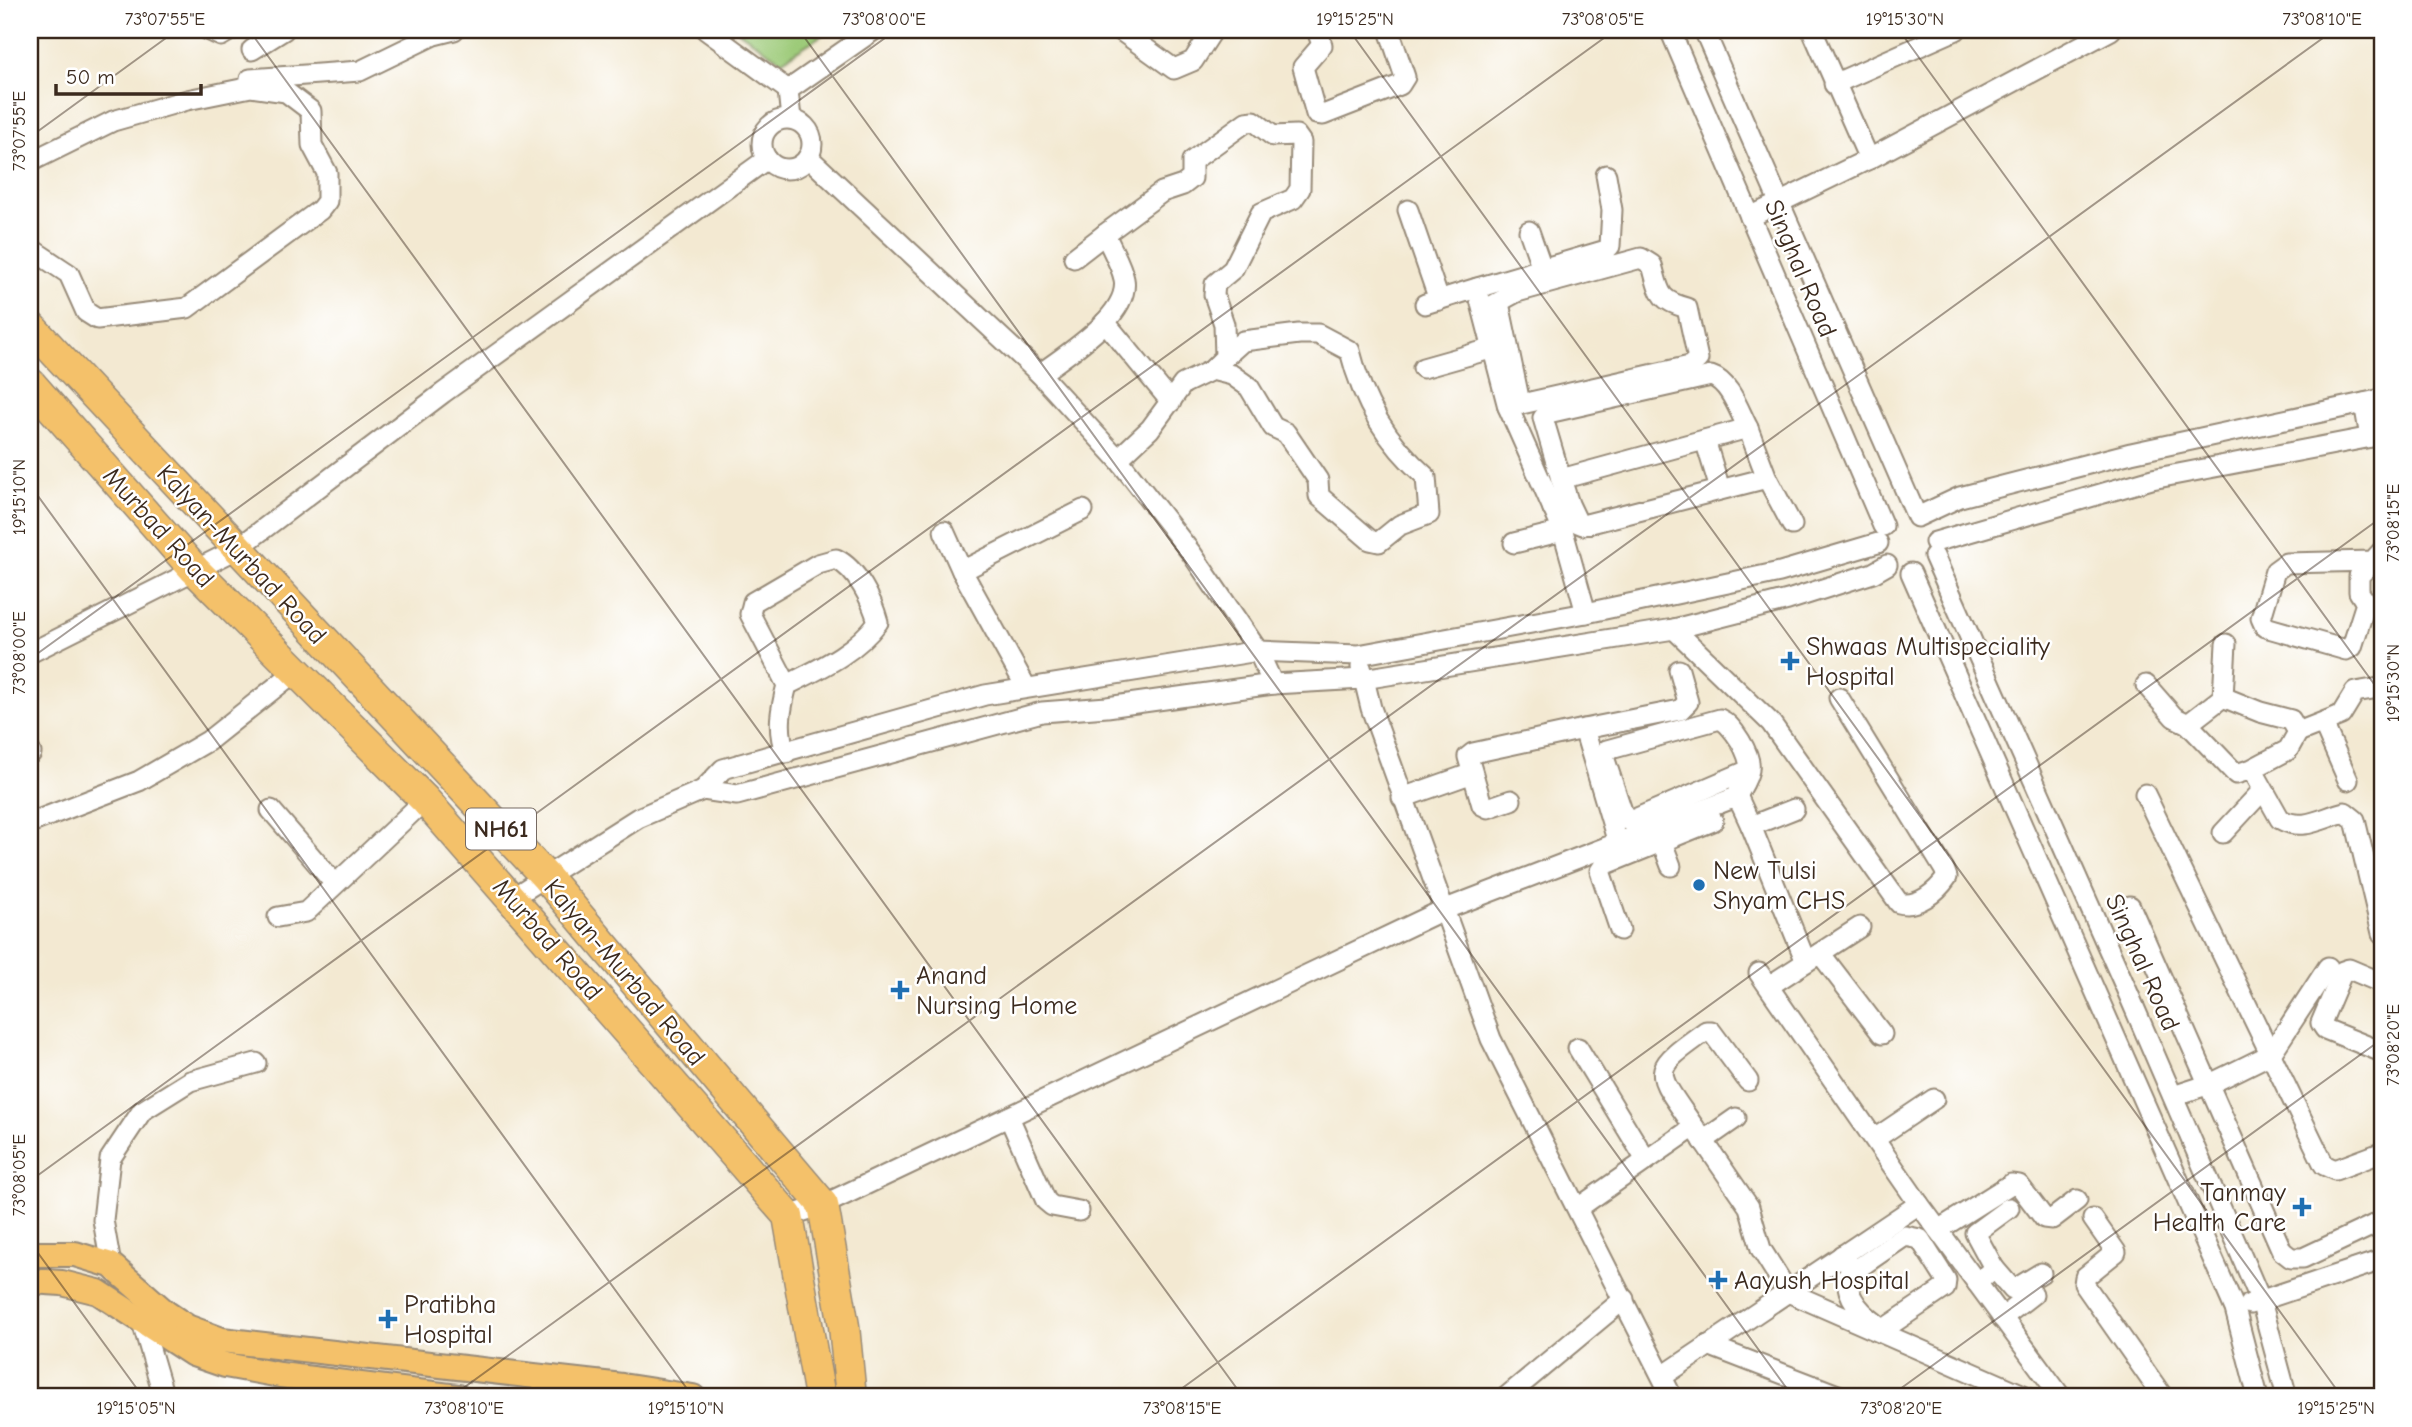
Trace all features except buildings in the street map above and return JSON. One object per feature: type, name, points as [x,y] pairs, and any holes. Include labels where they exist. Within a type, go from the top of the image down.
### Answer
[{"type":"highway","name":"Kalyan-Murbad Road","points":[[30,326],[546,877],[823,1205]]},
{"type":"highway","name":"Murbad Road","points":[[30,383],[195,570],[425,800],[788,1216]]},
{"type":"highway","points":[[823,1205],[844,1326],[851,1397]]},
{"type":"highway","points":[[788,1216],[820,1397]]},
{"type":"main road","points":[[30,1254],[75,1254],[111,1265],[166,1313],[187,1327],[222,1340],[325,1351],[610,1391],[693,1397]]},
{"type":"main road","points":[[30,1281],[62,1283],[98,1292],[193,1354],[225,1365],[458,1397]]},
{"type":"main road","points":[[324,1379],[325,1351]]},
{"type":"street","points":[[208,30],[221,36],[231,30]]},
{"type":"street","points":[[252,50],[284,30]]},
{"type":"street","points":[[217,81],[360,71],[434,35],[454,30]]},
{"type":"street","points":[[706,30],[788,90],[791,119]]},
{"type":"street","points":[[788,90],[874,30]]},
{"type":"street","points":[[1120,30],[1174,69],[1193,61],[1213,30]]},
{"type":"street","points":[[1317,30],[1322,45],[1303,67],[1311,103],[1316,114],[1323,115],[1401,85],[1405,77],[1389,30]]},
{"type":"street","name":"Singhal Road","points":[[1670,30],[1880,535]]},
{"type":"street","name":"Singhal Road","points":[[1704,30],[1917,517]]},
{"type":"street","points":[[1812,30],[1869,159]]},
{"type":"street","points":[[1835,84],[1956,30]]},
{"type":"street","points":[[1750,217],[1780,205],[1869,159],[2111,30]]},
{"type":"street","points":[[30,162],[113,121],[187,100],[251,88],[286,92],[311,111],[312,145],[327,173],[327,201],[320,210],[187,309],[97,319],[86,312],[69,274],[33,250]]},
{"type":"street","points":[[783,119],[791,119],[799,122],[810,134],[811,150],[803,163],[788,169],[767,159],[762,143],[768,127],[783,119]]},
{"type":"street","points":[[1074,258],[1162,192],[1183,185],[1192,178],[1192,161],[1246,122],[1254,121],[1273,136],[1296,135],[1301,142],[1300,189],[1293,199],[1261,213],[1233,269],[1215,284],[1213,295],[1224,324],[1218,363]]},
{"type":"street","points":[[808,157],[1040,374],[1118,459],[1192,554],[1258,651],[1273,684]]},
{"type":"street","points":[[30,653],[236,549],[443,393],[767,159]]},
{"type":"street","points":[[1408,210],[1432,302],[1606,250],[1611,246],[1612,210],[1606,175]]},
{"type":"street","points":[[1529,230],[1542,268]]},
{"type":"street","points":[[1040,374],[1105,322],[1125,295],[1124,279],[1105,234]]},
{"type":"street","points":[[1492,306],[1517,292],[1641,258],[1652,265],[1660,295],[1668,303],[1687,308],[1698,359],[1690,366],[1514,406]]},
{"type":"street","points":[[1477,288],[1492,306],[1514,406]]},
{"type":"street","points":[[1492,306],[1494,348],[1514,406],[1561,507],[1578,523],[1583,525],[1767,478]]},
{"type":"street","points":[[1105,322],[1171,402]]},
{"type":"street","points":[[1118,459],[1150,429],[1183,384],[1218,363],[1242,341],[1318,334],[1350,351],[1357,376],[1382,426],[1402,456],[1426,477],[1429,514],[1400,525],[1379,542],[1370,540],[1319,496],[1318,480],[1286,433],[1273,428],[1249,387],[1218,363]]},
{"type":"street","points":[[1423,368],[1494,348]]},
{"type":"street","points":[[1586,613],[1563,531],[1561,478],[1543,418],[1548,414],[1711,376],[1718,379],[1729,392],[1748,428],[1767,478],[1792,526]]},
{"type":"street","points":[[512,898],[638,818],[703,790],[723,769],[985,695],[1258,651],[1359,655],[1586,613],[1780,572],[1880,535],[1899,516],[1917,517],[1960,497],[2092,463],[2373,401],[2376,436],[2152,478],[1935,549],[1920,570],[1911,573],[1901,573],[1887,565],[1879,554],[1880,535]]},
{"type":"street","points":[[1561,478],[1748,428]]},
{"type":"street","points":[[1705,440],[1720,489]]},
{"type":"street","points":[[962,571],[1083,510]]},
{"type":"street","points":[[1917,517],[1931,528],[1935,549]]},
{"type":"street","points":[[944,531],[962,571],[1026,687]]},
{"type":"street","points":[[1514,543],[1563,531]]},
{"type":"street","name":"Singhal Road","points":[[1935,549],[2174,1096],[2260,1301],[2287,1397]]},
{"type":"street","points":[[2377,556],[2359,576],[2359,592],[2366,603],[2352,647],[2346,650],[2265,626],[2261,618],[2275,571],[2286,563],[2377,556]]},
{"type":"street","points":[[786,753],[779,738],[780,710],[787,684],[750,614],[752,602],[818,564],[836,559],[848,565],[874,607],[878,622],[866,638],[834,661],[787,684]]},
{"type":"street","points":[[703,790],[737,795],[1042,712],[1107,707],[1273,684],[1363,679],[1674,629],[1788,600],[1872,573],[1887,565]]},
{"type":"street","name":"Singhal Road","points":[[1911,573],[2235,1309],[2258,1397]]},
{"type":"street","points":[[1674,629],[1772,723],[1890,893],[1899,903],[1908,905],[1918,902],[1942,884],[1947,877],[1944,869],[1839,698]]},
{"type":"street","points":[[2188,724],[2223,697],[2226,644]]},
{"type":"street","points":[[1359,655],[1363,679],[1402,798],[1491,1039],[1672,1397]]},
{"type":"street","points":[[1511,800],[1488,807],[1482,805],[1470,774],[1468,757],[1473,753],[1680,710],[1688,702],[1679,670]]},
{"type":"street","points":[[30,823],[139,780],[208,741],[296,671]]},
{"type":"street","points":[[2146,685],[2175,717],[2188,724],[2236,774],[2252,769],[2288,750],[2298,732],[2341,715],[2355,692],[2379,688],[2382,692]]},
{"type":"street","points":[[2223,697],[2260,712],[2291,720],[2298,732]]},
{"type":"street","points":[[1620,930],[1600,871],[1604,865],[1659,834],[1735,800],[1749,770],[1749,760],[1730,723],[1720,719],[1607,750],[1604,757],[1624,817],[1630,821],[1749,770]]},
{"type":"street","points":[[2323,723],[2348,780]]},
{"type":"street","points":[[1584,729],[1618,843]]},
{"type":"street","points":[[2252,769],[2280,819],[2288,824],[2300,827],[2345,812],[2355,820],[2382,933]]},
{"type":"street","points":[[1402,798],[1470,774]]},
{"type":"street","points":[[2223,833],[2262,791]]},
{"type":"street","points":[[2146,794],[2325,1165],[2335,1170],[2378,1154],[2382,1155]]},
{"type":"street","points":[[278,917],[306,912],[425,800]]},
{"type":"street","points":[[1735,800],[1739,800],[1787,892],[1813,957],[1882,1034]]},
{"type":"street","points":[[1751,826],[1794,809]]},
{"type":"street","points":[[271,810],[335,884]]},
{"type":"street","points":[[788,1216],[823,1205],[1443,910],[1618,843],[1713,821]]},
{"type":"street","points":[[1659,834],[1671,866]]},
{"type":"street","points":[[2130,906],[2282,1251],[2291,1258],[2303,1258],[2382,1221]]},
{"type":"street","points":[[1860,928],[1813,957],[1764,979],[1919,1204],[2061,1397]]},
{"type":"street","points":[[2174,1096],[2210,1084],[2272,1054],[2328,967]]},
{"type":"street","points":[[2382,983],[2349,969],[2343,971],[2321,1023],[2325,1029],[2382,1052]]},
{"type":"street","points":[[1748,1081],[1711,1031],[1706,1031],[1667,1059],[1662,1071],[1665,1084],[1748,1207],[1761,1250],[1788,1292],[2028,1397]]},
{"type":"street","points":[[1578,1048],[1646,1160]]},
{"type":"street","points":[[164,1397],[142,1319],[111,1265],[103,1220],[110,1159],[142,1111],[190,1081],[256,1063]]},
{"type":"street","points":[[1876,1138],[1934,1099]]},
{"type":"street","points":[[1009,1117],[1046,1200],[1052,1206],[1079,1210]]},
{"type":"street","points":[[1578,1208],[1646,1160],[1736,1118]]},
{"type":"street","points":[[1938,1230],[2011,1184],[2019,1185],[2044,1218],[2052,1219],[2077,1200]]},
{"type":"street","points":[[1663,1376],[1788,1292],[1848,1263],[1905,1236],[1914,1236],[1920,1239],[1946,1280],[1945,1288],[1884,1329],[1855,1303],[1847,1288],[1848,1263],[1919,1204]]},
{"type":"street","points":[[2008,1208],[1975,1233],[1994,1268],[2013,1290],[2041,1273]]},
{"type":"street","points":[[2093,1219],[2116,1252],[2085,1278],[2084,1284],[2163,1397]]},
{"type":"street","points":[[2235,1309],[2382,1260]]},
{"type":"street","points":[[1977,1283],[1994,1268]]},
{"type":"street","points":[[2002,1318],[2033,1294]]},
{"type":"street","points":[[1506,1397],[1624,1299]]},
{"type":"street","points":[[1708,1345],[1843,1397]]},
{"type":"green space","points":[[737,30],[830,30],[781,61]]},
{"type":"place","name":"Shwaas Multispeciality Hospital","points":[[1790,661]]},
{"type":"place","name":"New Tulsi Shyam CHS","points":[[1699,885]]},
{"type":"place","name":"Anand Nursing Home","points":[[900,990]]},
{"type":"place","name":"Tanmay Health Care","points":[[2302,1207]]},
{"type":"place","name":"Aayush Hospital","points":[[1718,1280]]},
{"type":"place","name":"Pratibha Hospital","points":[[388,1319]]}]
